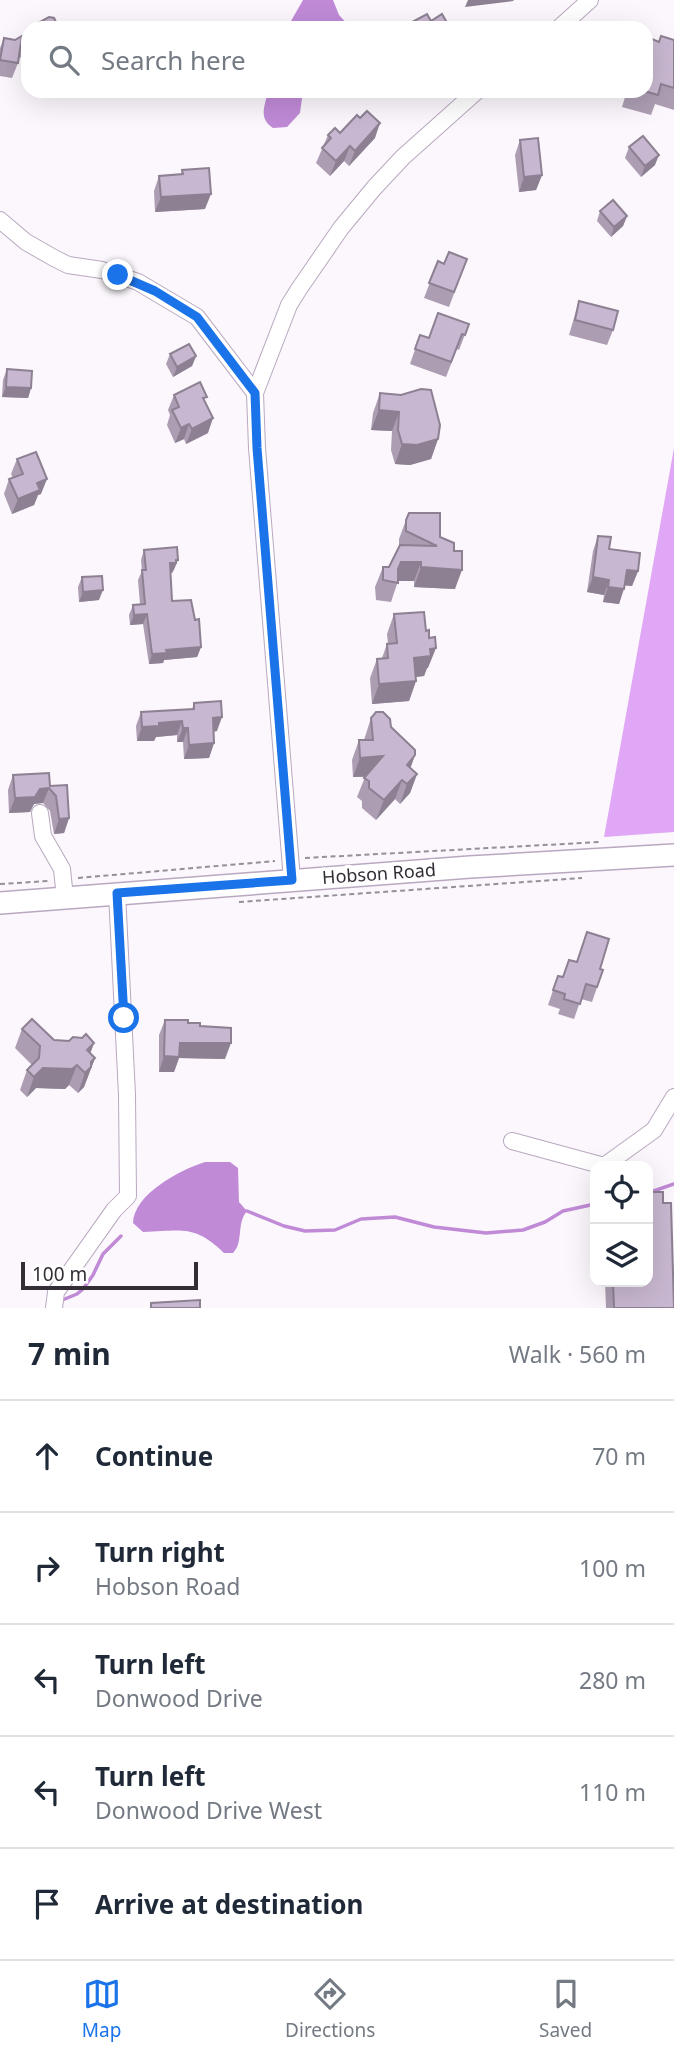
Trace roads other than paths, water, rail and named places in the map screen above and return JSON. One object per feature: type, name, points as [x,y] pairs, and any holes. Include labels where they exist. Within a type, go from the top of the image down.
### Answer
[{"type":"main road","name":"Hobson Road","points":[[0,902],[64,888],[117,893],[674,855]]},
{"type":"street","points":[[567,21],[590,0]]},
{"type":"street","points":[[292,880],[257,448],[255,393],[289,305],[341,228],[403,157],[469,98]]},
{"type":"street","points":[[0,220],[26,242],[68,265],[102,270],[138,282],[197,317],[255,393]]},
{"type":"street","points":[[40,813],[43,835],[58,861],[64,888]]},
{"type":"street","points":[[54,1308],[56,1292],[114,1210],[128,1195],[127,1095],[117,893]]},
{"type":"street","points":[[512,1141],[604,1166],[654,1130],[674,1097]]},
{"type":"waterway","points":[[653,1191],[674,1184]]},
{"type":"waterway","points":[[247,1211],[284,1226],[305,1231],[335,1230],[361,1219],[395,1217],[434,1227],[486,1233],[523,1230],[545,1222],[563,1211],[590,1205]]},
{"type":"waterway","points":[[60,1301],[83,1289],[103,1254],[121,1236]]}]
